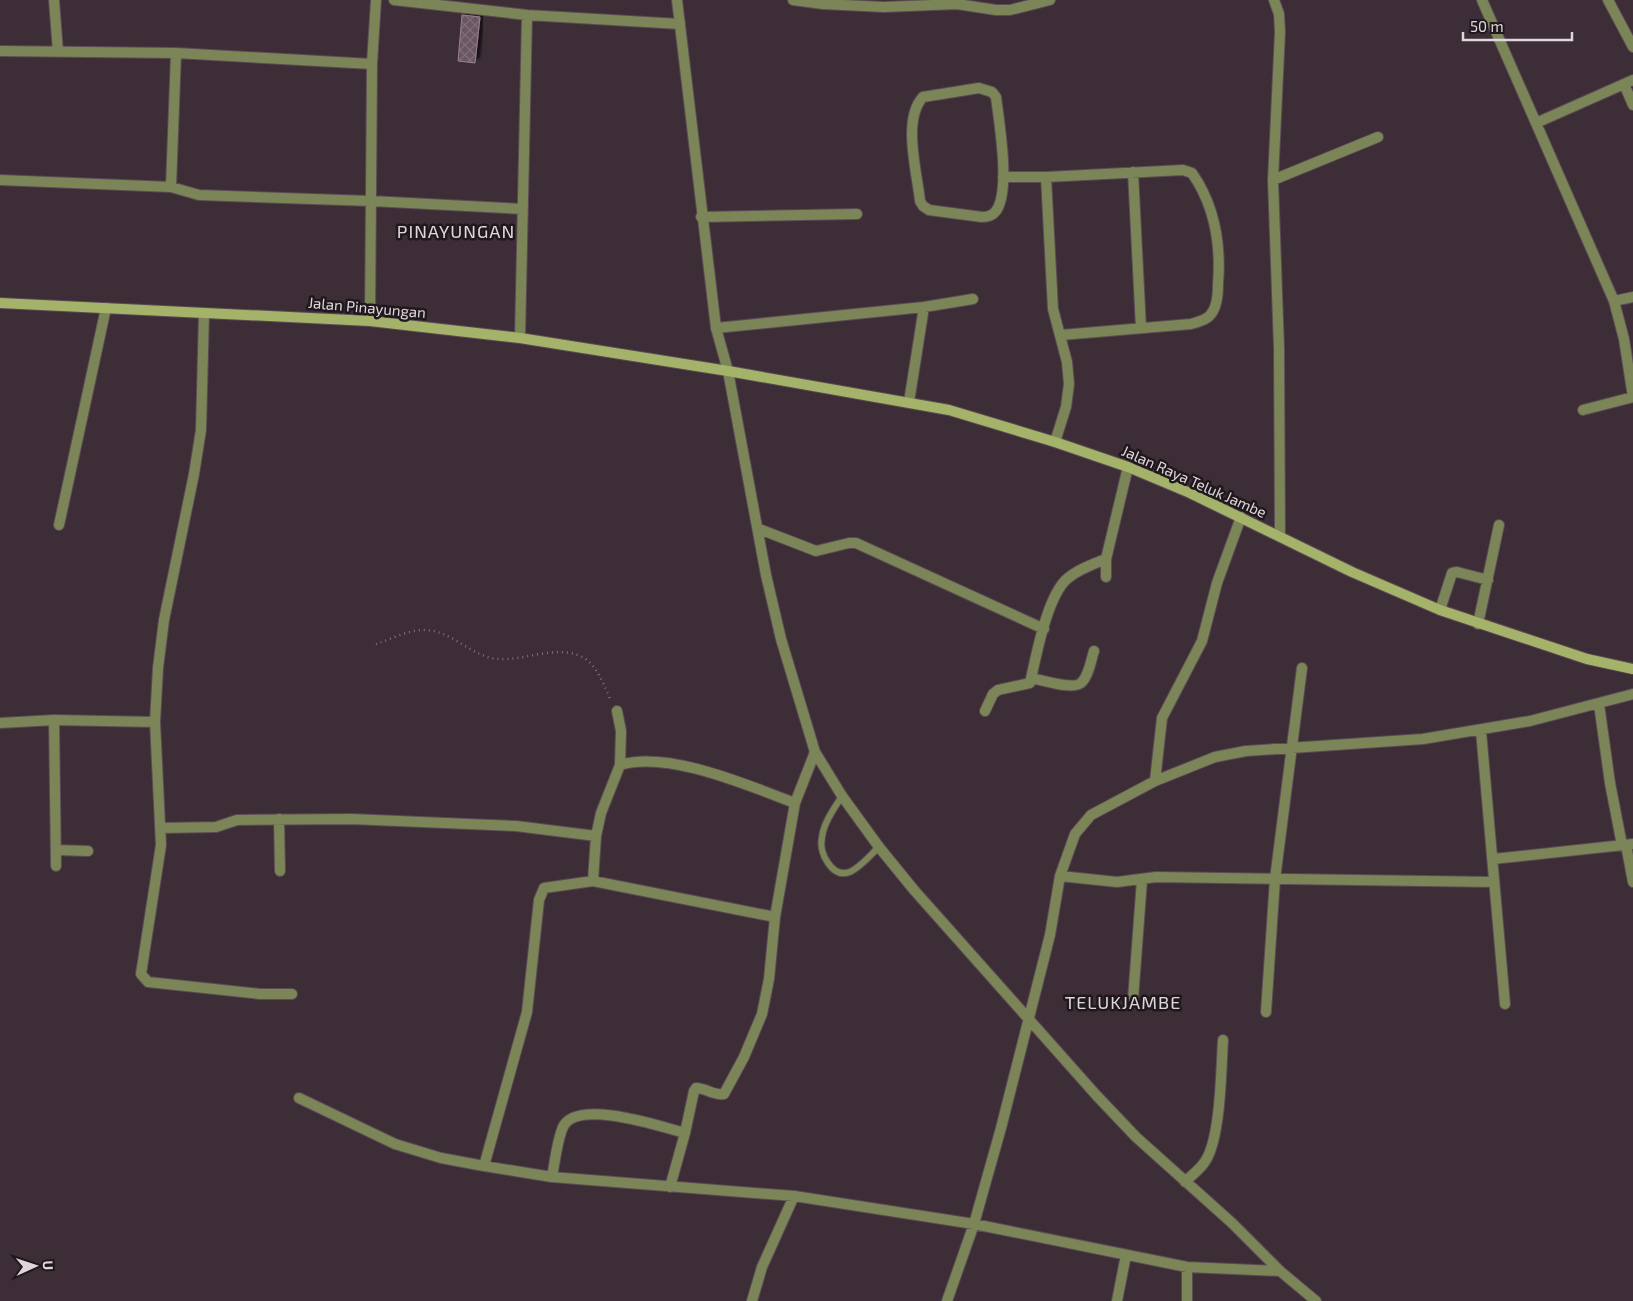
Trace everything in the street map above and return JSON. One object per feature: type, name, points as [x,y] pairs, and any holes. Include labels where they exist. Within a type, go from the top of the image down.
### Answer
[{"type":"main road","name":"Jalan Pinayungan","points":[[0,303],[370,322],[520,338],[728,371]]},
{"type":"main road","name":"Jalan Raya Teluk Jambe","points":[[728,371],[948,410],[1055,442],[1128,467],[1190,493],[1352,572],[1440,610],[1587,659],[1633,669]]},
{"type":"street","points":[[54,0],[58,52]]},
{"type":"street","points":[[370,322],[372,64],[376,0]]},
{"type":"street","points":[[394,0],[527,15],[680,24]]},
{"type":"street","points":[[677,0],[701,217],[716,328],[728,371],[759,529],[766,575],[781,638],[815,752],[842,796],[879,847],[1028,1018],[1136,1137],[1232,1223],[1280,1271],[1316,1301]]},
{"type":"street","points":[[792,0],[823,4],[884,7],[985,4],[1010,10],[1050,0]]},
{"type":"street","points":[[1274,0],[1279,14],[1280,32],[1273,180],[1279,348],[1280,536]]},
{"type":"street","points":[[1482,0],[1614,301],[1624,339],[1633,397],[1583,410]]},
{"type":"street","points":[[1608,0],[1633,47]]},
{"type":"street","points":[[520,338],[527,15]]},
{"type":"street","points":[[0,52],[176,53],[372,64]]},
{"type":"street","points":[[171,187],[176,53]]},
{"type":"street","points":[[1536,123],[1628,82],[1633,105]]},
{"type":"street","points":[[979,88],[992,92],[997,106],[1003,177],[999,205],[995,212],[989,216],[938,211],[923,206],[920,201],[912,126],[913,112],[923,97],[979,88]]},
{"type":"street","points":[[1273,180],[1378,137]]},
{"type":"street","points":[[1003,177],[1046,177],[1183,170],[1192,173],[1214,225],[1220,258],[1217,298],[1213,313],[1208,318],[1191,324],[1061,335]]},
{"type":"street","points":[[1133,172],[1141,328]]},
{"type":"street","points":[[1046,177],[1053,309],[1067,362],[1068,384],[1066,407],[1055,442]]},
{"type":"street","points":[[0,180],[171,187],[199,195],[522,209]]},
{"type":"street","points":[[701,217],[857,214]]},
{"type":"street","points":[[1614,301],[1633,296]]},
{"type":"street","points":[[716,328],[924,307],[973,300]]},
{"type":"street","points":[[909,402],[924,307]]},
{"type":"street","points":[[59,525],[106,308]]},
{"type":"street","points":[[204,313],[201,430],[194,474],[164,620],[155,722],[161,845],[140,974],[148,982],[223,991],[292,994]]},
{"type":"street","points":[[1106,577],[1106,559],[1128,467]]},
{"type":"street","points":[[1155,781],[1162,718],[1202,642],[1218,583],[1241,517]]},
{"type":"street","points":[[1478,624],[1499,525]]},
{"type":"street","points":[[759,529],[816,551],[850,543],[856,544],[1044,629]]},
{"type":"street","points":[[985,712],[993,694],[998,690],[1012,685],[1027,684],[1031,678],[1056,592],[1067,579],[1106,559]]},
{"type":"street","points":[[1440,610],[1452,573],[1458,572],[1488,580]]},
{"type":"street","points":[[1031,678],[1066,686],[1078,685],[1083,682],[1094,651]]},
{"type":"street","points":[[1266,1012],[1275,879],[1302,668]]},
{"type":"street","points":[[947,1301],[974,1224],[1001,1128],[1050,934],[1060,876],[1074,834],[1091,815],[1155,781],[1215,757],[1246,751],[1292,747],[1423,739],[1481,730],[1599,704],[1633,694]]},
{"type":"street","points":[[1599,704],[1610,783],[1627,845],[1633,882]]},
{"type":"street","points":[[593,881],[596,836],[601,813],[620,764],[621,731],[617,711]]},
{"type":"street","points":[[0,723],[54,720],[155,722]]},
{"type":"street","points":[[54,720],[56,866]]},
{"type":"street","points":[[1481,730],[1505,1004]]},
{"type":"street","points":[[670,1187],[694,1091],[696,1088],[701,1088],[719,1095],[724,1094],[744,1057],[762,1014],[769,979],[775,917],[795,803],[815,752]]},
{"type":"street","points":[[620,764],[646,760],[696,769],[795,803]]},
{"type":"street","points":[[161,828],[216,827],[237,820],[279,819],[457,822],[516,826],[596,836]]},
{"type":"street","points":[[279,819],[280,871]]},
{"type":"street","points":[[1492,859],[1627,845]]},
{"type":"street","points":[[56,850],[88,851]]},
{"type":"street","points":[[1060,876],[1118,882],[1156,878],[1494,882]]},
{"type":"street","points":[[1132,999],[1142,880]]},
{"type":"street","points":[[484,1166],[528,1012],[541,892],[544,888],[593,881],[775,917]]},
{"type":"street","points":[[1184,1182],[1205,1163],[1210,1151],[1216,1124],[1223,1040]]},
{"type":"street","points":[[298,1098],[395,1144],[441,1158],[484,1166],[552,1177],[794,1196],[974,1224],[1187,1267],[1280,1271]]},
{"type":"street","points":[[552,1177],[564,1126],[574,1118],[596,1114],[622,1117],[685,1133]]},
{"type":"street","points":[[752,1301],[762,1267],[794,1196]]},
{"type":"street","points":[[1117,1301],[1126,1255]]},
{"type":"street","points":[[1187,1267],[1187,1301]]},
{"type":"lane","points":[[842,796],[822,834],[822,852],[826,862],[833,870],[842,874],[850,873],[879,847]]},
{"type":"path","points":[[376,644],[424,630],[455,640],[486,657],[507,658],[555,652],[582,657],[592,665],[617,711]]},
{"type":"building","points":[[462,15],[480,17],[475,63],[458,61]]},
{"type":"district","name":"PINAYUNGAN","points":[[456,232]]},
{"type":"district","name":"TELUKJAMBE","points":[[1123,1003]]}]
